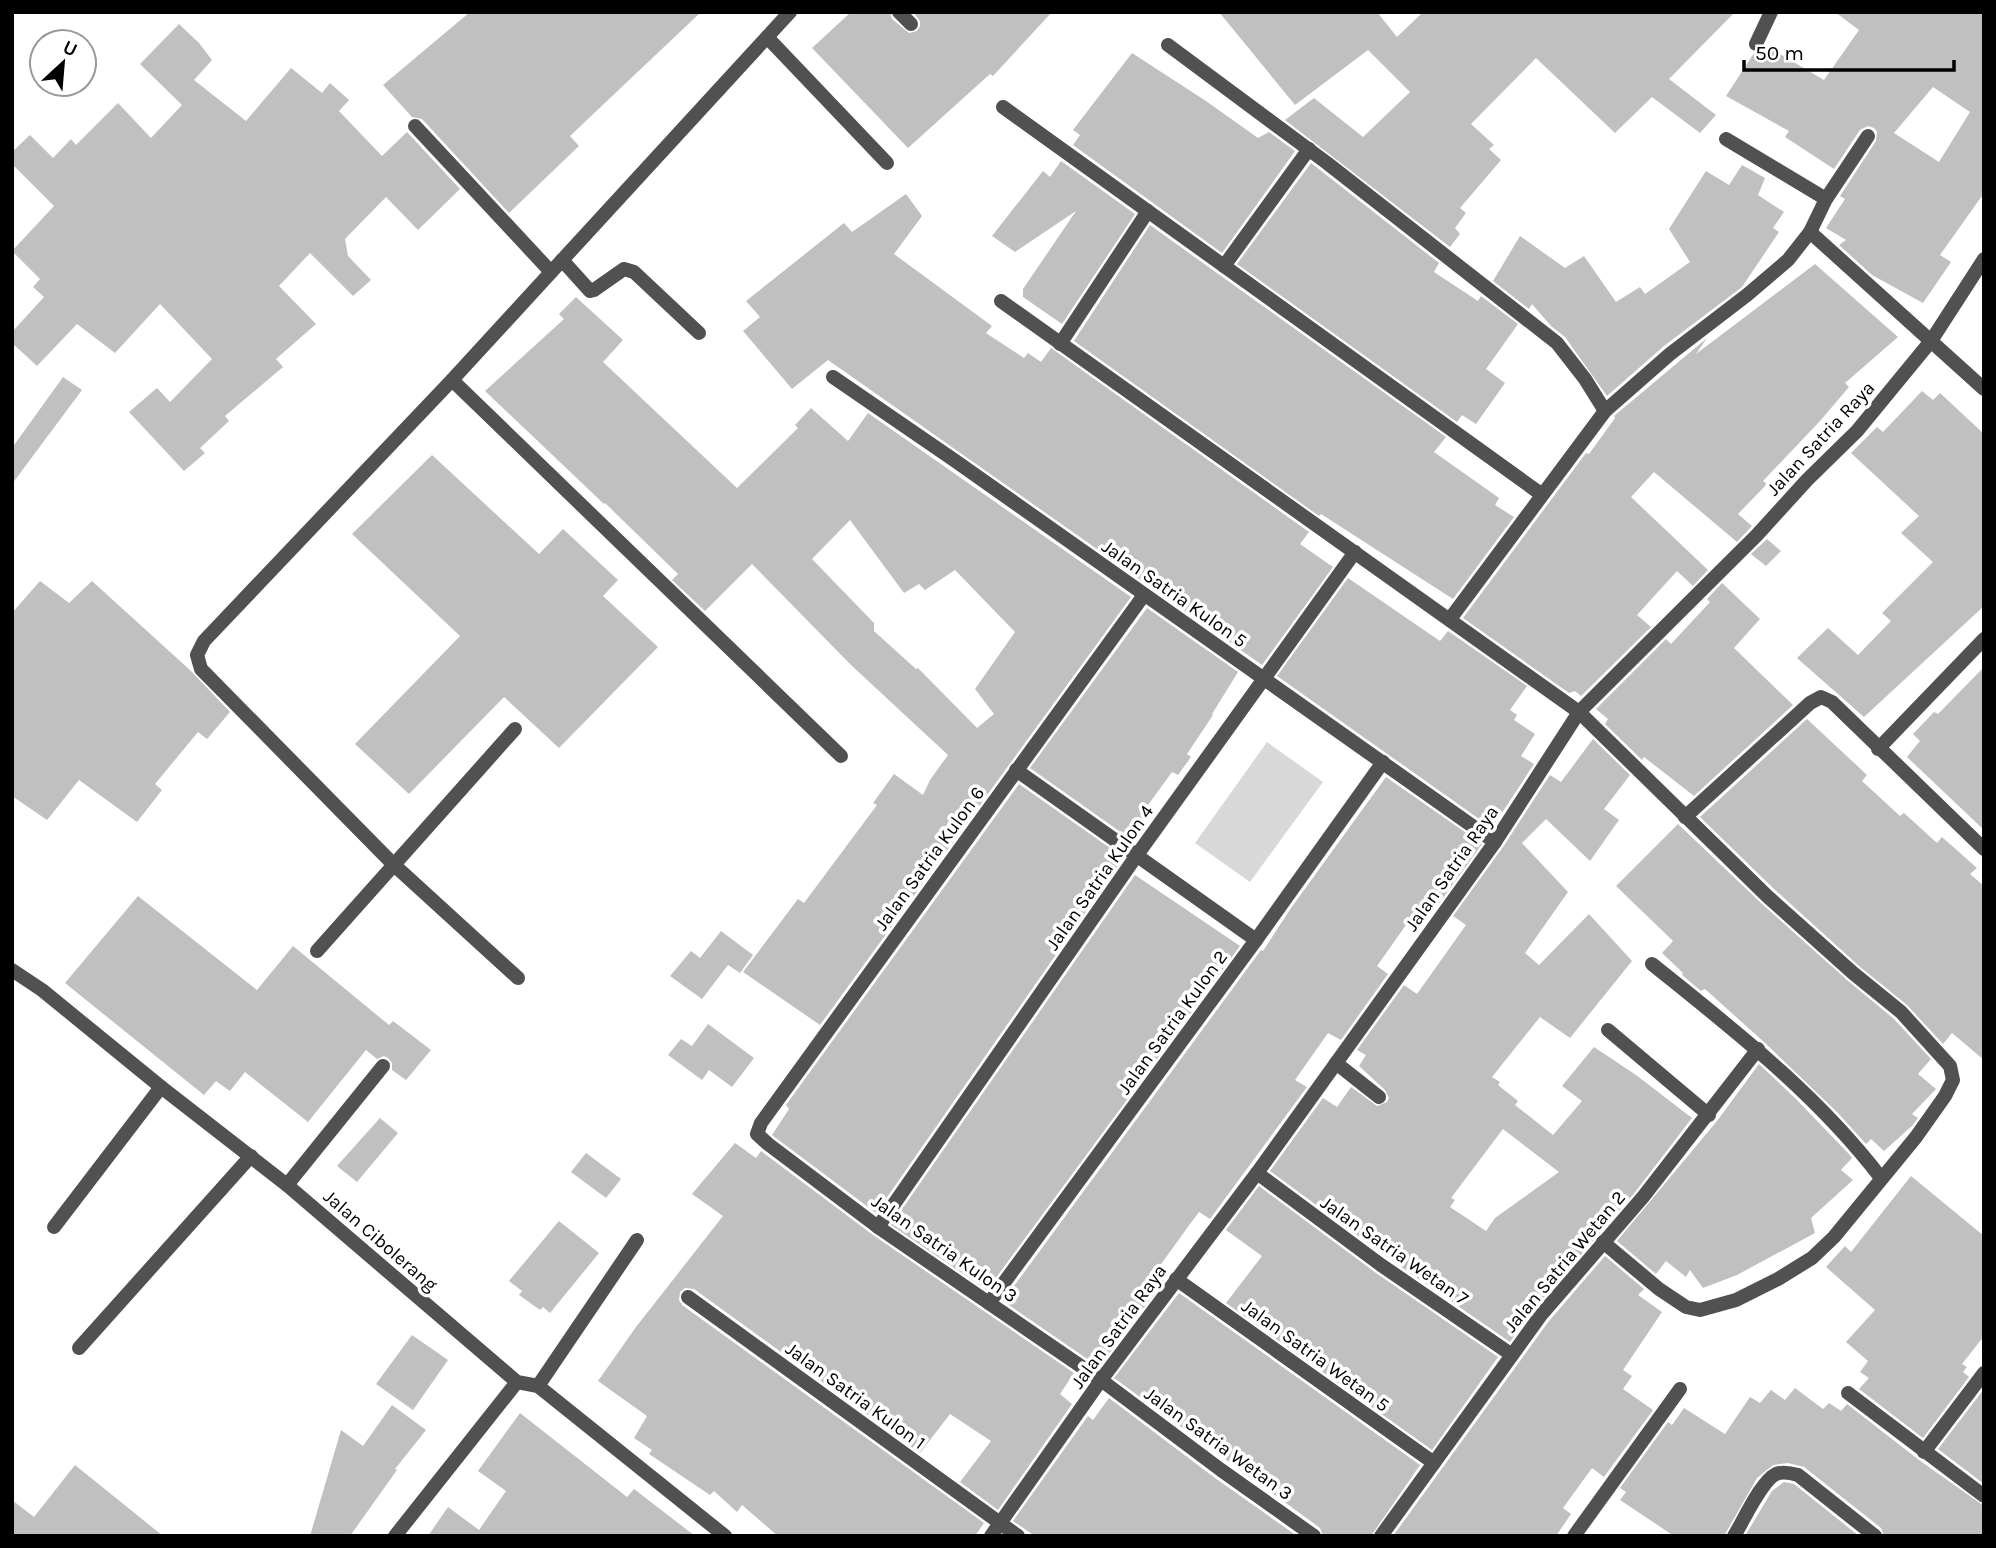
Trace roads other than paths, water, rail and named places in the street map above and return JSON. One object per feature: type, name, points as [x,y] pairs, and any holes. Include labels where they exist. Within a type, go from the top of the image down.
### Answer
[{"type":"street","points":[[899,12],[911,24]]},
{"type":"street","points":[[1756,44],[1771,12]]},
{"type":"street","points":[[518,978],[393,864],[201,669],[197,654],[204,641],[452,380],[788,13]]},
{"type":"street","points":[[767,37],[887,163]]},
{"type":"street","points":[[1168,45],[1308,149],[1557,344],[1585,379],[1605,411]]},
{"type":"street","points":[[1003,107],[1541,494]]},
{"type":"street","points":[[415,126],[551,272]]},
{"type":"street","points":[[1450,619],[1605,411],[1670,354],[1788,260],[1810,232],[1826,199],[1868,136]]},
{"type":"street","points":[[1726,139],[1826,199]]},
{"type":"street","points":[[1224,266],[1308,149]]},
{"type":"street","points":[[1060,344],[1148,211]]},
{"type":"street","points":[[1810,232],[1984,389]]},
{"type":"street","name":"Jalan Satria Raya","points":[[991,1536],[1101,1380],[1257,1173],[1494,842],[1578,712],[1757,536],[1807,480],[1857,431],[1931,341],[1984,259]]},
{"type":"street","points":[[562,260],[590,291],[619,271],[624,269],[634,272],[699,333]]},
{"type":"street","points":[[1001,301],[1578,712],[1685,817],[1843,964],[1901,1012],[1950,1066],[1953,1080],[1916,1137],[1834,1237],[1812,1258],[1778,1279],[1736,1300],[1700,1310],[1686,1307],[1659,1289],[1604,1242]]},
{"type":"street","name":"Jalan Satria Kulon 5","points":[[833,377],[1494,842]]},
{"type":"street","points":[[452,380],[841,756]]},
{"type":"street","name":"Jalan Satria Kulon 4","points":[[878,1227],[1137,855],[1355,552]]},
{"type":"street","name":"Jalan Satria Kulon 6","points":[[768,1144],[757,1133],[761,1123],[1144,595]]},
{"type":"street","points":[[1878,749],[1984,639]]},
{"type":"street","points":[[1685,817],[1821,697],[1832,702],[1984,849]]},
{"type":"street","points":[[317,951],[515,729]]},
{"type":"street","name":"Jalan Satria Kulon 2","points":[[989,1303],[1256,940],[1383,762]]},
{"type":"street","points":[[1016,770],[1256,940]]},
{"type":"street","points":[[1652,964],[1758,1049],[1794,1082],[1860,1150],[1881,1178]]},
{"type":"street","name":"Jalan Cibolerang","points":[[12,970],[42,990],[287,1185],[517,1382],[538,1386],[725,1536]]},
{"type":"street","points":[[1608,1030],[1709,1115]]},
{"type":"street","name":"Jalan Satria Wetan 2","points":[[1381,1536],[1555,1297],[1643,1197],[1758,1049]]},
{"type":"street","points":[[1336,1063],[1379,1097]]},
{"type":"street","points":[[287,1185],[383,1066]]},
{"type":"street","points":[[54,1227],[161,1087]]},
{"type":"street","name":"Jalan Satria Kulon 3","points":[[768,1144],[878,1227],[1101,1380]]},
{"type":"street","points":[[79,1348],[251,1156]]},
{"type":"street","name":"Jalan Satria Wetan 7","points":[[1257,1173],[1381,1265],[1512,1355]]},
{"type":"street","points":[[538,1386],[637,1240]]},
{"type":"street","name":"Jalan Satria Wetan 5","points":[[1176,1279],[1434,1463]]},
{"type":"street","name":"Jalan Satria Kulon 1","points":[[688,1297],[1018,1536]]},
{"type":"street","points":[[1924,1452],[1984,1373]]},
{"type":"street","name":"Jalan Satria Wetan 3","points":[[1101,1380],[1314,1536]]},
{"type":"street","points":[[395,1536],[517,1382]]},
{"type":"street","points":[[1574,1536],[1680,1389]]},
{"type":"street","points":[[1848,1393],[1984,1496]]},
{"type":"street","points":[[1734,1536],[1766,1483],[1777,1473],[1786,1472],[1798,1475],[1875,1536]]}]
